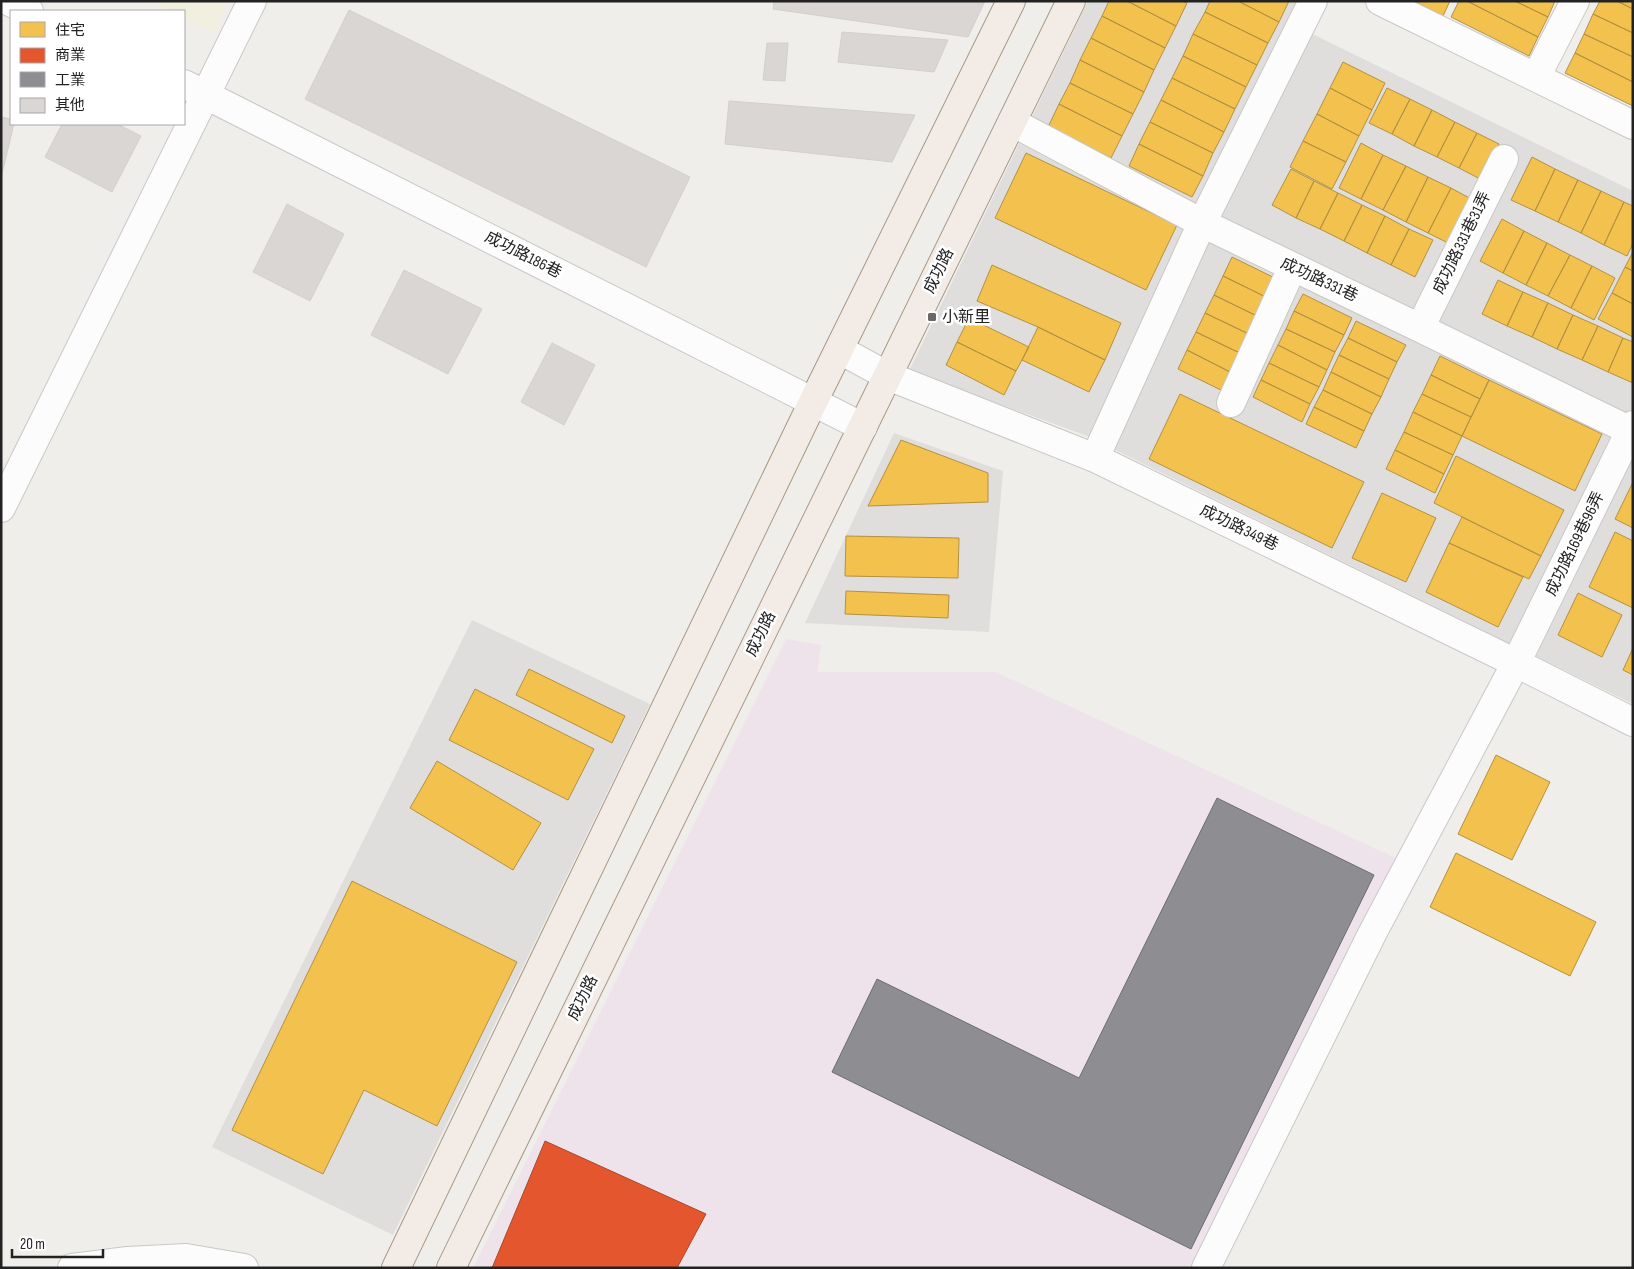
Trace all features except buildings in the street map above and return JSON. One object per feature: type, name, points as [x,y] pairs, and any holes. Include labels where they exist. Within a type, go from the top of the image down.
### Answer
[{"type":"main road","points":[[396,1268],[813,402],[1011,1]]},
{"type":"main road","name":"成功路","points":[[451,1268],[1071,1]]},
{"type":"street","points":[[8,1],[28,10]]},
{"type":"street","points":[[185,111],[195,89],[252,1]]},
{"type":"street","points":[[1095,458],[1202,223],[1313,1]]},
{"type":"street","points":[[1380,1],[1633,125]]},
{"type":"street","points":[[1536,77],[1575,1]]},
{"type":"street","name":"成功路186巷","points":[[195,89],[863,428]]},
{"type":"street","name":"成功路331巷","points":[[1012,122],[1202,223],[1292,268],[1632,429]]},
{"type":"street","points":[[1,508],[178,125]]},
{"type":"street","name":"成功路331巷31弄","points":[[1420,328],[1504,159]]},
{"type":"street","points":[[1231,403],[1292,268]]},
{"type":"street","name":"成功路349巷","points":[[840,350],[888,376],[1095,458],[1633,722]]},
{"type":"street","name":"成功路169巷96弄","points":[[1206,1268],[1373,932],[1516,663],[1632,429]]},
{"type":"street","points":[[72,1268],[128,1261],[186,1258],[244,1268]]},
{"type":"shaded area","points":[[148,1],[228,1],[213,32],[185,18],[185,10],[167,10]]},
{"type":"shaded area","points":[[1088,1],[1300,1],[1292,24],[1633,191],[1633,704],[1087,436],[909,371]]},
{"type":"shaded area","points":[[894,433],[1003,471],[989,632],[805,623]]},
{"type":"shaded area","points":[[472,620],[650,704],[393,1235],[212,1147]]},
{"type":"shaded area","points":[[786,639],[821,645],[817,672],[996,672],[1398,859],[1191,1268],[473,1268]]},
{"type":"place","name":"小新里","points":[[932,317]]}]
